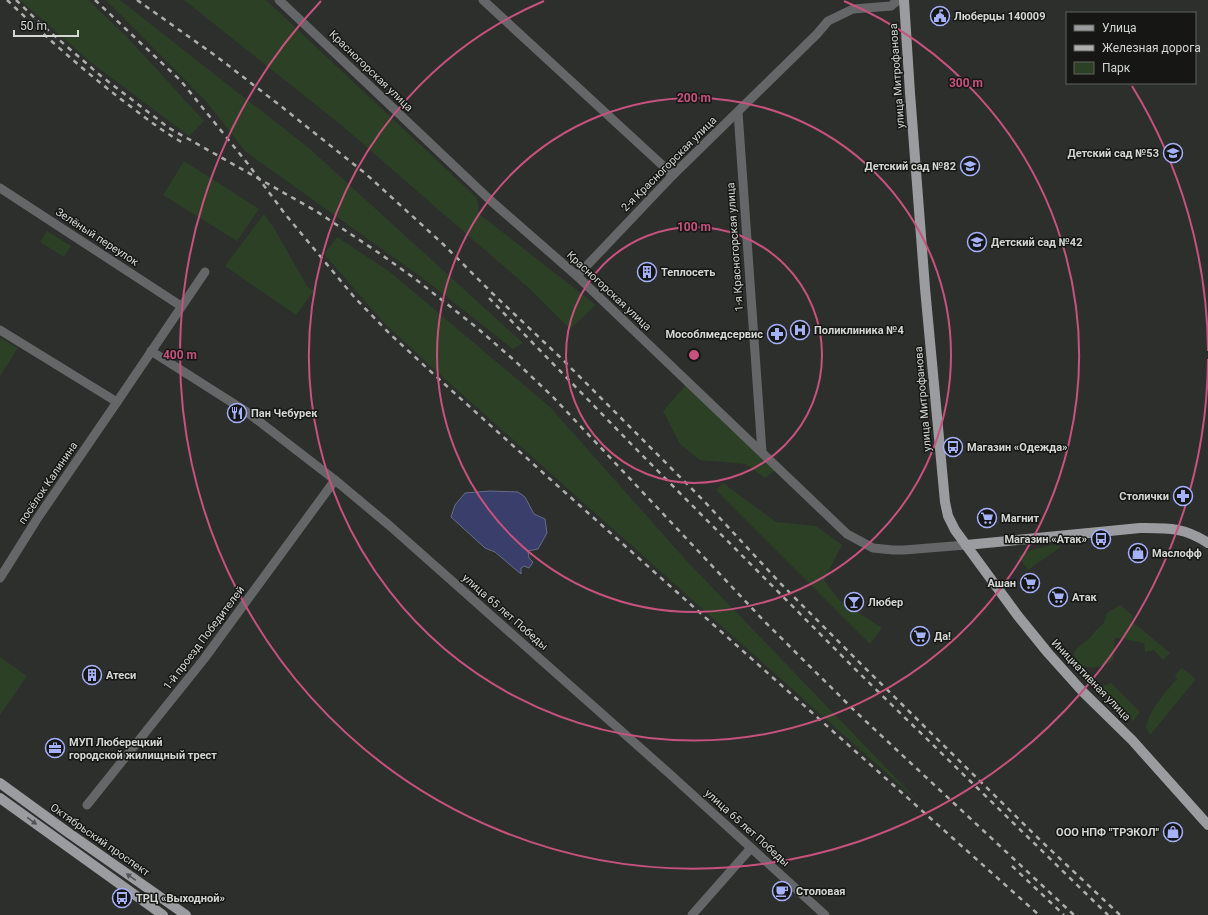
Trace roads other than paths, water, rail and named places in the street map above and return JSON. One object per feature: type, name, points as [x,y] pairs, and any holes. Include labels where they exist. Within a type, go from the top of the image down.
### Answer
[{"type":"main road","name":"улица Митрофанова","points":[[904,0],[910,100],[925,288],[945,502],[948,516],[955,530],[966,545]]},
{"type":"main road","points":[[966,545],[1140,528],[1167,528],[1184,531],[1198,536],[1208,543]]},
{"type":"main road","name":"Инициативная улица","points":[[966,545],[1018,616],[1048,653],[1083,692],[1132,740],[1208,825]]},
{"type":"main road","name":"Октябрьский проспект","points":[[0,783],[186,915]]},
{"type":"main road","points":[[0,798],[163,915]]},
{"type":"street","name":"Красногорская улица","points":[[279,0],[490,200],[577,276],[848,534],[873,548],[904,550],[966,545]]},
{"type":"street","points":[[483,0],[674,175]]},
{"type":"street","name":"2-я Красногорская улица","points":[[577,276],[674,175],[817,34],[828,21],[853,9],[892,6],[898,0]]},
{"type":"street","name":"1-я Красногорская улица","points":[[738,112],[762,452]]},
{"type":"street","name":"Зелёный переулок","points":[[0,188],[181,306]]},
{"type":"street","name":"посёлок Калинина","points":[[0,578],[37,519],[205,272]]},
{"type":"street","points":[[0,330],[118,402]]},
{"type":"street","name":"улица 65 лет Победы","points":[[151,351],[247,412],[390,526],[609,720],[825,915]]},
{"type":"street","name":"1-й проезд Победителей","points":[[87,806],[204,659],[334,480]]},
{"type":"street","points":[[692,915],[752,848]]},
{"type":"water","points":[[490,491],[518,492],[525,497],[534,514],[545,519],[547,533],[538,549],[528,551],[529,558],[533,562],[529,568],[524,566],[521,568],[521,574],[495,552],[485,548],[451,517],[455,505],[465,493]]},
{"type":"railway","points":[[7,0],[51,41],[98,81],[150,121],[185,144]]},
{"type":"railway","points":[[16,0],[42,25],[101,76],[169,128],[316,211],[414,278],[476,327],[553,397],[765,622],[857,713],[1074,915]]},
{"type":"railway","points":[[95,0],[181,81],[248,164],[285,214],[355,298],[390,334],[550,479],[1039,915]]},
{"type":"railway","points":[[137,0],[216,56],[282,107],[366,174],[443,244],[562,359],[704,501],[781,584],[865,668],[1039,839],[1120,915]]},
{"type":"railway","points":[[489,298],[639,452],[859,673],[1108,915]]},
{"type":"railway","points":[[1012,866],[1064,915]]},
{"type":"place","name":"Люберцы 140009","points":[[940,16]]},
{"type":"place","name":"Детский сад №53","points":[[1173,153]]},
{"type":"place","name":"Детский сад №82","points":[[970,166]]},
{"type":"place","name":"Детский сад №42","points":[[977,242]]},
{"type":"place","name":"Теплосеть","points":[[647,272]]},
{"type":"place","name":"Поликлиника №4","points":[[800,330]]},
{"type":"place","name":"Мособлмедсервис","points":[[777,334]]},
{"type":"place","name":"Пан Чебурек","points":[[237,413]]},
{"type":"place","name":"Магазин «Одежда»","points":[[953,447]]},
{"type":"place","name":"Столички","points":[[1183,496]]},
{"type":"place","name":"Магнит","points":[[987,518]]},
{"type":"place","name":"Магазин «Атак»","points":[[1101,539]]},
{"type":"place","name":"Маслофф","points":[[1138,553]]},
{"type":"place","name":"Ашан","points":[[1030,583]]},
{"type":"place","name":"Атак","points":[[1058,597]]},
{"type":"place","name":"Любер","points":[[854,602]]},
{"type":"place","name":"Да!","points":[[920,636]]},
{"type":"place","name":"Атеси","points":[[92,675]]},
{"type":"place","name":"МУП Люберецкий городской жилищный трест","points":[[55,748]]},
{"type":"place","name":"ООО НПФ \"ТРЭКОЛ\"","points":[[1173,832]]},
{"type":"place","name":"Столовая","points":[[782,891]]},
{"type":"place","name":"ТРЦ «Выходной»","points":[[122,898]]}]
